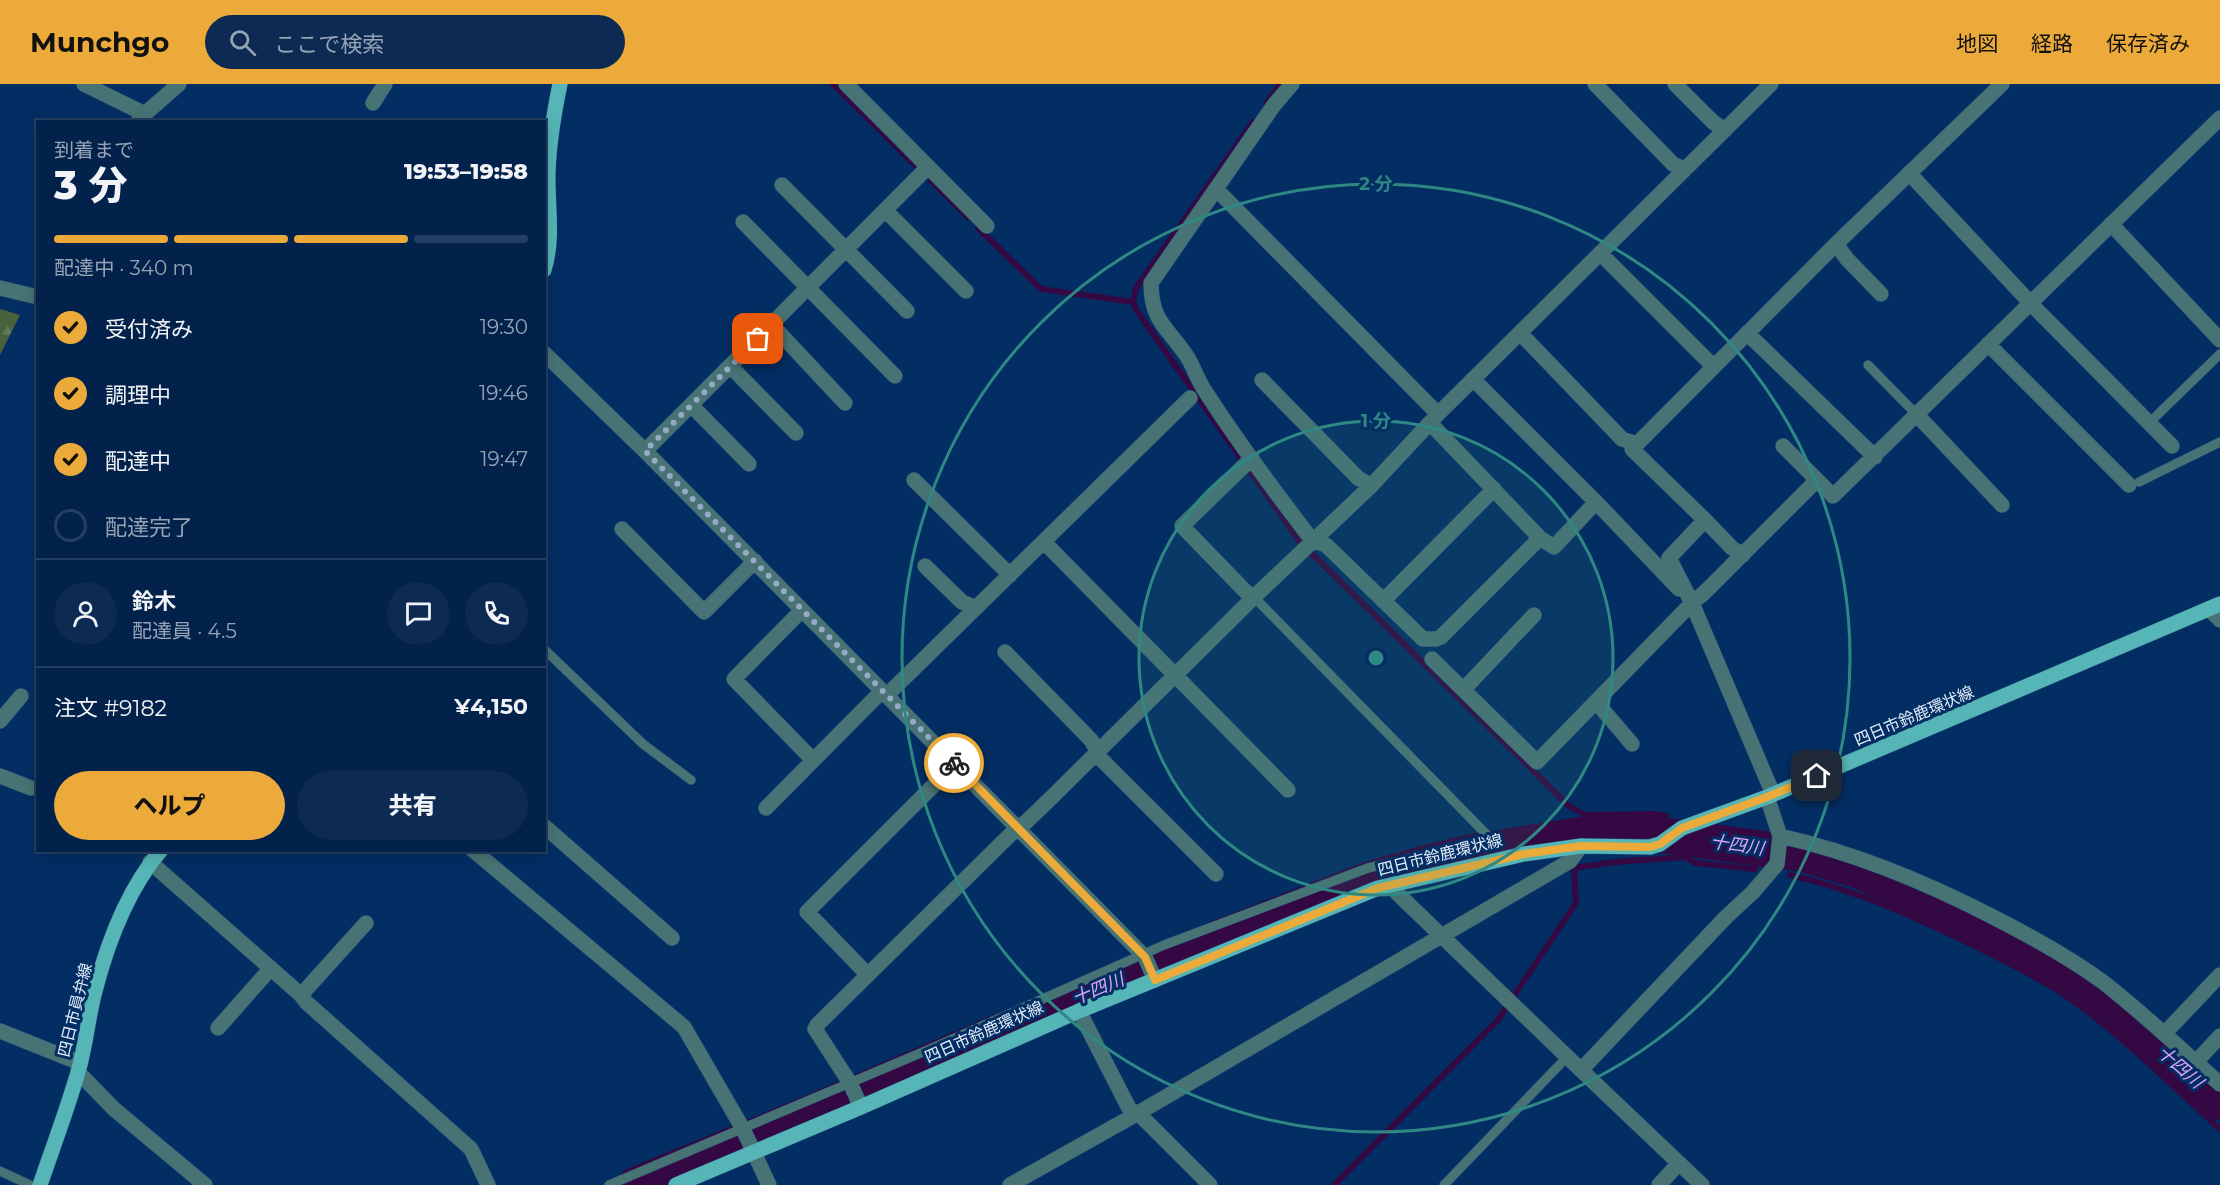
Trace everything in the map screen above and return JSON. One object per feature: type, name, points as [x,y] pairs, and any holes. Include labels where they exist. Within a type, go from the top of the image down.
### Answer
[{"type":"main road","points":[[546,258],[549,240],[548,171],[553,119],[560,84]]},
{"type":"main road","name":"四日市鈴鹿環状線","points":[[676,1185],[1154,978],[1378,888],[1524,854],[1581,846],[1650,847],[1660,844],[1682,828],[1770,796],[2214,607]]},
{"type":"main road","name":"四日市員弁線","points":[[40,1185],[79,1067],[95,991],[108,951],[129,897],[156,856]]},
{"type":"street","points":[[84,84],[140,118],[179,84]]},
{"type":"street","points":[[373,103],[385,84]]},
{"type":"street","points":[[846,84],[924,172],[987,226]]},
{"type":"street","points":[[1292,84],[1274,105],[1151,283],[1151,303],[1161,324],[1189,359],[1204,390],[1252,458],[1307,545]]},
{"type":"street","points":[[1595,84],[1673,164],[1684,169]]},
{"type":"street","points":[[1675,84],[1713,122],[1725,130]]},
{"type":"street","points":[[1743,555],[1732,548],[1632,449],[1836,244],[2002,84]]},
{"type":"street","points":[[860,1105],[850,1083],[815,1029],[817,1025],[1307,545],[1371,486],[1434,418],[1725,130],[1763,86]]},
{"type":"street","points":[[1783,446],[1833,496],[2220,118]]},
{"type":"street","points":[[645,451],[924,172]]},
{"type":"street","points":[[1909,173],[2172,446]]},
{"type":"street","points":[[782,185],[907,310]]},
{"type":"street","points":[[1216,189],[1434,418],[1494,489],[1540,538],[1554,547],[1596,502]]},
{"type":"street","points":[[885,210],[966,291]]},
{"type":"street","points":[[743,222],[895,376]]},
{"type":"street","points":[[2111,224],[2220,340]]},
{"type":"street","points":[[1836,244],[1847,259],[1881,294]]},
{"type":"street","points":[[1600,253],[1713,366]]},
{"type":"street","points":[[0,288],[36,297]]},
{"type":"street","points":[[772,325],[845,403]]},
{"type":"street","points":[[1520,333],[1622,439],[1637,444]]},
{"type":"street","points":[[1747,333],[1875,457]]},
{"type":"street","points":[[1989,344],[2134,483]]},
{"type":"street","points":[[546,355],[755,561],[1143,955],[1154,978]]},
{"type":"street","points":[[730,366],[796,433]]},
{"type":"street","points":[[1473,379],[1596,502],[1692,603]]},
{"type":"street","points":[[1262,380],[1358,478],[1371,486]]},
{"type":"street","points":[[766,808],[813,760],[976,608],[1190,398]]},
{"type":"street","points":[[691,405],[748,464]]},
{"type":"street","points":[[1917,415],[2002,505]]},
{"type":"street","points":[[1252,458],[1182,526],[1246,592],[1254,597]]},
{"type":"street","points":[[914,480],[1010,575]]},
{"type":"street","points":[[1432,658],[1537,762],[1692,603],[1816,481]]},
{"type":"street","points":[[1383,601],[1494,489]]},
{"type":"street","points":[[1581,1070],[1726,917],[1753,892],[1777,864],[1780,836],[1770,796],[1692,603],[1669,558],[1705,520]]},
{"type":"street","points":[[622,529],[704,612],[755,561]]},
{"type":"street","points":[[1307,545],[1326,545],[1417,636],[1423,639],[1436,639],[1540,538]]},
{"type":"street","points":[[1044,542],[1288,790]]},
{"type":"street","points":[[925,566],[962,602],[976,608]]},
{"type":"street","points":[[2214,607],[2220,620]]},
{"type":"street","points":[[802,610],[734,679],[813,760]]},
{"type":"street","points":[[1464,689],[1534,615]]},
{"type":"street","points":[[1005,652],[1091,740],[1097,753],[1216,874]]},
{"type":"street","points":[[0,721],[21,696]]},
{"type":"street","points":[[1598,700],[1603,710],[1632,744]]},
{"type":"street","points":[[868,975],[807,912],[955,764]]},
{"type":"street","points":[[0,776],[31,789]]},
{"type":"street","points":[[546,828],[672,938]]},
{"type":"street","points":[[1780,836],[1858,858],[1892,871],[1938,890],[2043,943],[2088,972],[2164,1034],[2220,1084]]},
{"type":"street","points":[[1010,1185],[1570,861],[1581,846]]},
{"type":"street","points":[[474,852],[684,1027],[743,1129],[769,1185]]},
{"type":"street","points":[[156,856],[271,968],[302,995],[306,1002],[471,1149],[488,1185]]},
{"type":"street","points":[[1395,884],[1397,893],[1441,937],[1702,1185]]},
{"type":"street","points":[[302,995],[366,923]]},
{"type":"street","points":[[218,1028],[271,968]]},
{"type":"street","points":[[2164,1034],[2220,975]]},
{"type":"street","points":[[1079,1011],[1135,1114],[1210,1185]]},
{"type":"street","points":[[0,1031],[79,1067],[114,1109],[205,1185]]},
{"type":"street","points":[[2196,1062],[2220,1036]]},
{"type":"street","points":[[1659,1185],[1679,1163]]},
{"type":"lane","points":[[2149,423],[2220,354]]},
{"type":"lane","points":[[1868,365],[1917,415]]},
{"type":"lane","points":[[2134,483],[2220,442]]},
{"type":"lane","points":[[609,1185],[1143,955],[1368,868],[1482,841],[1489,837],[1254,597]]},
{"type":"lane","points":[[546,652],[643,744],[691,780]]},
{"type":"lane","points":[[1444,1185],[1567,1057]]},
{"type":"lane","points":[[0,1171],[30,1185]]},
{"type":"green space","points":[[0,309],[20,315],[0,355]]},
{"type":"waterway","points":[[833,84],[969,218]]},
{"type":"waterway","points":[[1266,104],[1280,84]]},
{"type":"waterway","points":[[1253,122],[1136,288],[1133,302],[1137,311],[1300,542],[1569,806],[1585,815],[1656,814],[1666,816]]},
{"type":"waterway","points":[[978,228],[1041,289],[1133,302]]},
{"type":"waterway","name":"十四川","points":[[635,1185],[796,1119],[1218,938],[1367,880],[1476,851],[1581,835],[1631,831],[1802,854],[1857,870],[1942,908],[2017,945],[2070,978],[2122,1016],[2220,1102]]},
{"type":"waterway","name":"十四川","points":[[1708,835],[1727,844]]},
{"type":"waterway","points":[[1334,1185],[1497,1021],[1576,903],[1574,868],[1615,862],[1685,857],[1695,863],[1755,869]]},
{"type":"waterway","points":[[1790,875],[1864,897],[1911,916],[2028,973],[2072,1000],[2111,1030],[2220,1129]]},
{"type":"way so far","points":[[758,339],[645,451],[954,763]]},
{"type":"route","points":[[954,763],[1145,957],[1155,980],[1378,888],[1524,854],[1581,846],[1650,847],[1660,844],[1682,828],[1817,776]]}]
